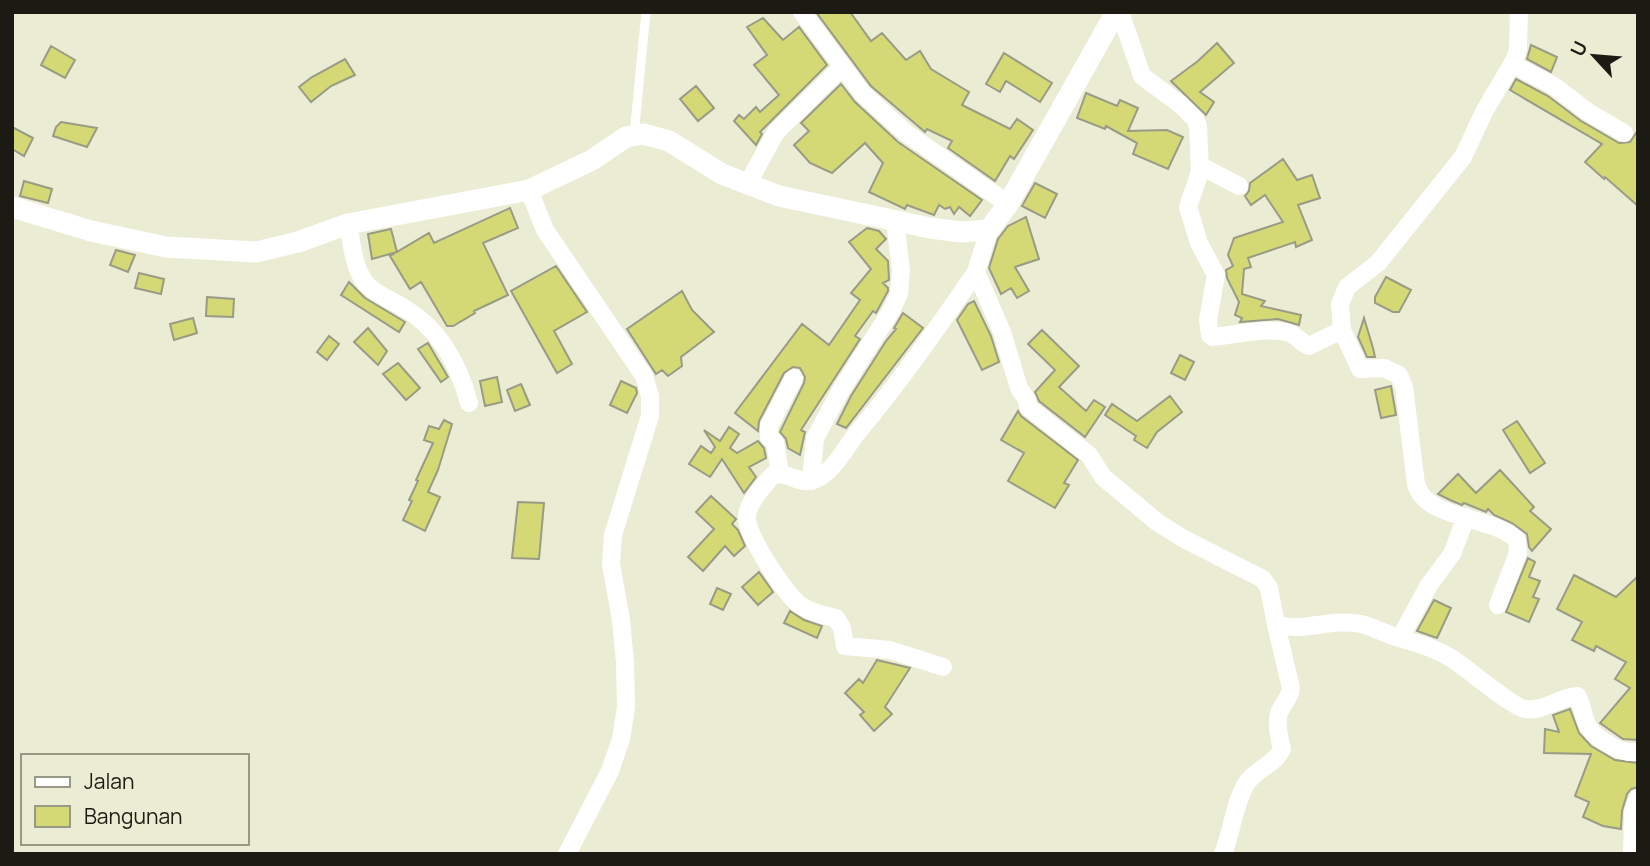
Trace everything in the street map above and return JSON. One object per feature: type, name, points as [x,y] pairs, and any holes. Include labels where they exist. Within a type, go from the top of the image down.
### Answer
[{"type":"street","points":[[802,12],[863,94],[906,133],[1008,204]]},
{"type":"street","points":[[1118,12],[1137,69],[1142,76],[1195,119],[1200,166],[1188,207],[1199,243],[1216,275],[1208,320],[1210,335],[1215,337],[1286,331],[1309,346],[1342,330]]},
{"type":"street","points":[[943,667],[890,650],[846,646],[837,619],[818,615],[790,596],[768,565],[747,519],[755,497],[771,477],[780,474],[803,482],[811,481],[830,468],[869,421],[976,272],[989,230],[1008,204],[1118,12]]},
{"type":"street","points":[[1498,605],[1518,553],[1517,540],[1509,533],[1436,507],[1421,497],[1416,484],[1403,380],[1390,370],[1360,369],[1342,330],[1340,304],[1347,287],[1378,263],[1463,157],[1483,112],[1512,64],[1518,48],[1519,12]]},
{"type":"street","points":[[1512,64],[1554,86],[1588,112],[1624,133]]},
{"type":"street","points":[[747,186],[776,132],[842,66]]},
{"type":"street","points":[[12,207],[92,231],[166,247],[256,252],[348,224],[528,190],[592,160],[626,137],[649,134],[669,141],[747,186],[779,196],[961,232],[989,230]]},
{"type":"street","points":[[1200,166],[1239,186]]},
{"type":"street","points":[[528,190],[545,230],[644,376],[652,405],[613,535],[611,564],[625,662],[626,707],[621,739],[611,772],[567,854]]},
{"type":"street","points":[[811,481],[816,438],[841,390],[891,310],[900,289],[901,270],[895,221]]},
{"type":"street","points":[[348,224],[354,256],[366,284],[412,312],[434,333],[457,367],[469,403]]},
{"type":"street","points":[[976,272],[1002,332],[1019,388],[1028,407],[1089,455],[1103,477],[1157,522],[1262,579],[1269,588],[1291,688],[1279,714],[1281,752],[1254,774],[1245,786],[1223,854]]},
{"type":"street","points":[[780,474],[775,442],[769,437],[768,426],[794,378]]},
{"type":"street","points":[[1399,638],[1429,585],[1452,554],[1466,517]]},
{"type":"street","points":[[1276,625],[1300,628],[1346,622],[1418,642],[1448,656],[1519,707],[1537,708],[1577,696],[1592,730],[1620,750],[1630,754],[1638,751]]},
{"type":"street","points":[[1632,854],[1633,812],[1638,797]]},
{"type":"lane","points":[[634,135],[646,12]]},
{"type":"building","points":[[816,12],[850,12],[871,41],[882,33],[906,60],[920,51],[931,69],[969,92],[962,105],[1010,129],[1017,119],[1033,130],[1014,159],[1010,156],[995,181],[948,148],[952,141],[927,129],[925,132],[871,86]]},
{"type":"building","points":[[763,18],[783,40],[799,27],[827,65],[760,132],[762,134],[756,145],[734,121],[739,115],[744,119],[756,107],[760,112],[779,95],[754,65],[767,55],[747,27]]},
{"type":"building","points":[[1217,43],[1234,63],[1200,92],[1214,102],[1206,115],[1171,81]]},
{"type":"building","points":[[1531,45],[1557,57],[1551,72],[1527,59]]},
{"type":"building","points":[[51,46],[75,60],[65,78],[41,65]]},
{"type":"building","points":[[1004,53],[1052,83],[1040,102],[1006,81],[1000,92],[986,84]]},
{"type":"building","points":[[345,59],[355,75],[331,86],[311,102],[299,87]]},
{"type":"building","points":[[1516,79],[1548,96],[1581,121],[1619,143],[1630,142],[1638,130],[1638,206],[1585,162],[1602,144],[1510,90]]},
{"type":"building","points":[[841,84],[855,102],[898,142],[982,200],[970,216],[959,207],[954,214],[950,207],[945,209],[939,205],[934,215],[907,205],[905,209],[869,192],[883,163],[865,143],[832,173],[810,163],[794,145],[809,131],[801,123]]},
{"type":"building","points":[[696,86],[714,108],[698,121],[680,99]]},
{"type":"building","points":[[1086,93],[1117,106],[1120,100],[1138,108],[1128,131],[1167,130],[1183,137],[1168,169],[1133,154],[1137,143],[1106,126],[1105,129],[1077,118]]},
{"type":"building","points":[[61,122],[97,128],[87,147],[53,136]]},
{"type":"building","points":[[12,127],[33,138],[24,156],[12,149]]},
{"type":"building","points":[[1283,159],[1297,180],[1312,175],[1320,198],[1298,205],[1312,240],[1296,247],[1295,242],[1248,258],[1251,267],[1244,269],[1242,294],[1265,301],[1261,306],[1301,315],[1299,325],[1278,319],[1240,322],[1242,318],[1235,315],[1239,302],[1227,278],[1226,270],[1233,266],[1228,255],[1234,238],[1283,222],[1265,195],[1251,205],[1245,196],[1250,183]]},
{"type":"building","points":[[24,181],[52,189],[48,203],[20,196]]},
{"type":"building","points":[[1035,183],[1057,194],[1045,218],[1022,206]]},
{"type":"building","points":[[510,208],[518,228],[483,243],[508,295],[474,311],[475,313],[453,326],[447,326],[421,282],[410,289],[390,256],[429,233],[434,243]]},
{"type":"building","points":[[1026,217],[1039,259],[1015,267],[1029,291],[1017,298],[1011,288],[1001,294],[989,268],[998,239],[1008,226]]},
{"type":"building","points":[[867,228],[879,231],[886,239],[876,249],[888,261],[889,280],[883,283],[888,291],[876,313],[873,311],[855,336],[860,339],[801,430],[805,432],[800,455],[788,448],[786,439],[780,432],[804,383],[805,377],[800,368],[793,367],[784,373],[759,421],[758,431],[735,413],[802,324],[829,345],[860,300],[851,293],[871,269],[849,242]]},
{"type":"building","points":[[391,229],[397,252],[372,259],[368,234]]},
{"type":"building","points":[[116,250],[135,255],[128,272],[110,265]]},
{"type":"building","points":[[556,266],[587,312],[554,331],[572,364],[557,373],[511,291]]},
{"type":"building","points":[[139,273],[164,279],[161,294],[135,288]]},
{"type":"building","points":[[1386,277],[1411,290],[1399,312],[1393,312],[1375,303],[1375,297]]},
{"type":"building","points":[[349,282],[365,298],[405,322],[399,332],[341,295]]},
{"type":"building","points":[[682,291],[692,310],[714,332],[681,357],[682,366],[668,376],[662,370],[656,374],[627,329]]},
{"type":"building","points":[[207,297],[234,299],[233,317],[206,316]]},
{"type":"building","points":[[974,301],[991,336],[999,362],[982,370],[957,320],[968,304]]},
{"type":"building","points":[[903,313],[923,328],[846,428],[837,424],[851,396],[896,329],[894,328]]},
{"type":"building","points":[[193,318],[197,333],[174,340],[170,324]]},
{"type":"building","points":[[1364,318],[1375,357],[1367,357],[1358,337]]},
{"type":"building","points":[[368,328],[387,351],[378,365],[354,342]]},
{"type":"building","points":[[1042,330],[1079,366],[1059,387],[1086,411],[1094,400],[1105,407],[1085,437],[1039,401],[1035,392],[1055,370],[1028,344]]},
{"type":"building","points":[[329,336],[339,344],[327,360],[317,352]]},
{"type":"building","points":[[428,343],[448,377],[441,382],[418,349]]},
{"type":"building","points":[[1180,355],[1194,362],[1185,380],[1171,373]]},
{"type":"building","points":[[398,363],[420,388],[406,400],[383,374]]},
{"type":"building","points":[[497,377],[502,402],[485,406],[480,381]]},
{"type":"building","points":[[621,381],[636,388],[637,393],[627,413],[610,405]]},
{"type":"building","points":[[521,384],[530,405],[515,411],[507,390]]},
{"type":"building","points":[[1391,386],[1396,415],[1381,418],[1375,390]]},
{"type":"building","points":[[1170,396],[1182,412],[1157,432],[1147,448],[1134,440],[1136,436],[1105,415],[1112,404],[1137,421]]},
{"type":"building","points":[[1018,411],[1078,460],[1064,483],[1069,485],[1055,508],[1008,481],[1024,453],[1001,440]]},
{"type":"building","points":[[444,420],[452,424],[438,470],[428,492],[440,497],[425,531],[403,520],[412,501],[409,500],[418,481],[416,480],[433,443],[424,440],[429,426],[439,429]]},
{"type":"building","points":[[1517,421],[1545,463],[1530,473],[1503,430]]},
{"type":"building","points":[[729,427],[739,434],[730,448],[737,453],[758,441],[764,448],[766,458],[749,467],[756,477],[744,493],[722,459],[710,477],[689,464],[701,446],[711,453],[715,447],[704,430],[720,441]]},
{"type":"building","points":[[1500,470],[1534,507],[1530,511],[1551,529],[1532,551],[1527,534],[1512,523],[1494,515],[1488,509],[1486,512],[1464,503],[1462,505],[1438,494],[1458,474],[1476,493]]},
{"type":"building","points":[[711,496],[736,519],[732,524],[738,530],[745,546],[734,556],[725,546],[703,571],[688,557],[714,529],[696,512]]},
{"type":"building","points":[[518,502],[544,503],[539,559],[512,558]]},
{"type":"building","points":[[1528,558],[1535,562],[1529,577],[1540,581],[1533,597],[1539,599],[1529,622],[1506,612]]},
{"type":"building","points":[[759,572],[773,592],[758,605],[742,587]]},
{"type":"building","points":[[1574,575],[1616,597],[1638,576],[1638,740],[1623,739],[1600,723],[1630,688],[1615,679],[1626,662],[1596,646],[1594,651],[1572,640],[1582,622],[1557,609]]},
{"type":"building","points":[[717,588],[731,594],[723,610],[710,604]]},
{"type":"building","points":[[1434,600],[1451,608],[1437,638],[1417,631]]},
{"type":"building","points":[[790,611],[804,620],[822,626],[817,638],[784,623]]},
{"type":"building","points":[[877,660],[910,668],[885,707],[892,714],[874,731],[860,715],[864,712],[845,693],[859,679],[863,683]]},
{"type":"building","points":[[1570,709],[1579,733],[1591,746],[1615,760],[1638,763],[1638,787],[1627,794],[1621,829],[1603,826],[1583,817],[1589,802],[1575,796],[1591,754],[1544,753],[1545,729],[1559,732],[1553,715]]}]
